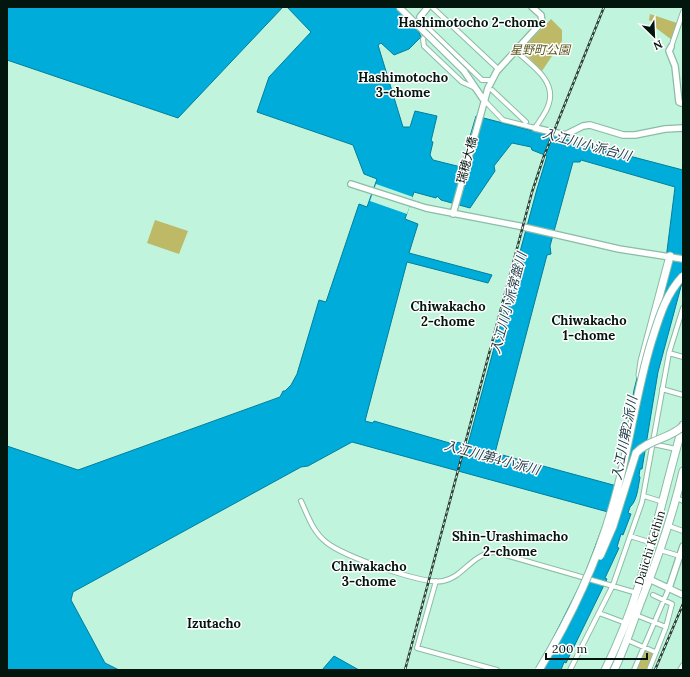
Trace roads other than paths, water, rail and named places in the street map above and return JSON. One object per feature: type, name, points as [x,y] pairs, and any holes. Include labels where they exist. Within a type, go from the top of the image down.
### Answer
[{"type":"highway","points":[[539,670],[575,601],[602,540],[618,488],[642,361],[670,256]]},
{"type":"highway","points":[[637,391],[662,310],[671,291],[683,276]]},
{"type":"highway","points":[[600,557],[622,490],[641,392],[654,346],[668,306],[683,282]]},
{"type":"highway","points":[[544,670],[576,609],[600,557],[613,526],[636,453],[645,445],[676,432],[683,424]]},
{"type":"highway","name":"Daiichi Keihin","points":[[614,670],[636,616],[643,573],[664,502],[675,451],[683,424]]},
{"type":"highway","points":[[675,451],[683,455]]},
{"type":"highway","name":"Daiichi Keihin","points":[[605,670],[640,594],[650,579],[680,500],[683,471]]},
{"type":"street","points":[[399,7],[464,71],[483,99],[500,118],[507,121],[565,135],[583,126],[594,126],[623,135],[634,135],[665,129],[683,128]]},
{"type":"street","points":[[428,7],[420,17],[422,22],[482,80],[492,80]]},
{"type":"street","points":[[432,7],[496,67]]},
{"type":"street","points":[[483,99],[497,71],[542,22],[541,16],[532,7]]},
{"type":"street","points":[[682,103],[679,102],[675,66],[668,51],[671,47],[683,12]]},
{"type":"street","points":[[426,26],[427,33],[423,39],[424,46],[462,82],[477,89]]},
{"type":"street","points":[[427,33],[434,33]]},
{"type":"street","points":[[516,50],[544,77],[549,88],[549,103],[535,128]]},
{"type":"street","points":[[492,90],[526,122]]},
{"type":"street","name":"瑞穂大橋","points":[[453,214],[483,99]]},
{"type":"street","points":[[351,184],[374,190],[411,203],[453,214],[527,228],[619,249],[683,258]]},
{"type":"street","points":[[576,670],[571,669],[613,585],[644,496],[669,353],[683,308]]},
{"type":"street","points":[[669,353],[683,357]]},
{"type":"street","points":[[662,389],[683,395]]},
{"type":"street","points":[[653,444],[675,451]]},
{"type":"street","points":[[644,496],[664,502]]},
{"type":"street","points":[[301,501],[316,532],[334,549],[383,568],[436,581],[444,581],[453,577],[476,558],[485,553],[496,552],[640,594]]},
{"type":"street","points":[[669,526],[683,530]]},
{"type":"street","points":[[630,536],[652,542]]},
{"type":"street","points":[[634,670],[663,599],[669,588],[681,557],[683,546]]},
{"type":"street","points":[[660,550],[681,557]]},
{"type":"street","points":[[643,573],[650,579],[682,593]]},
{"type":"street","points":[[436,581],[417,648],[497,670]]},
{"type":"street","points":[[649,670],[666,627],[672,604],[653,595]]},
{"type":"street","points":[[599,612],[623,622]]},
{"type":"street","points":[[636,616],[666,627]]},
{"type":"street","points":[[627,640],[655,652]]},
{"type":"street","points":[[680,670],[683,664]]},
{"type":"water","points":[[7,7],[283,7],[178,118],[7,60]]},
{"type":"water","points":[[287,7],[400,7],[416,25],[421,37],[409,49],[394,55],[381,43],[378,45],[403,127],[410,127],[415,111],[437,116],[431,141],[433,142],[430,155],[433,160],[461,167],[476,116],[683,170],[683,279],[658,372],[642,469],[640,469],[637,494],[630,507],[628,513],[631,514],[623,535],[621,534],[617,547],[619,548],[605,578],[607,579],[566,663],[564,662],[561,670],[537,670],[583,579],[608,512],[352,442],[308,466],[301,467],[73,592],[71,600],[105,663],[119,670],[8,670],[7,446],[78,470],[280,397],[283,391],[291,385],[297,374],[319,300],[326,302],[359,204],[367,207],[377,179],[364,174],[353,145],[257,112],[269,77],[311,32]],"holes":[[[512,143],[531,147],[532,150],[547,156],[468,444],[454,442],[453,444],[374,421],[373,423],[365,421],[407,262],[488,283],[492,275],[409,253],[418,224],[405,219],[414,192],[436,198],[437,196],[441,200],[470,208],[495,171],[494,166]],[[581,160],[675,187],[665,267],[634,390],[617,486],[495,453],[547,255],[551,254],[550,246],[573,162],[580,162]]]},
{"type":"water","points":[[334,656],[359,670],[322,670]]},
{"type":"railway","points":[[405,670],[532,192],[544,156],[604,7]]},
{"type":"railway","points":[[655,670],[683,604]]},
{"type":"district","name":"Hashimotocho 2-chome","points":[[472,22]]},
{"type":"district","name":"Hashimotocho 3-chome","points":[[403,84]]},
{"type":"district","name":"Chiwakacho 2-chome","points":[[448,314]]},
{"type":"district","name":"Chiwakacho 1-chome","points":[[589,328]]},
{"type":"district","name":"Shin-Urashimacho 2-chome","points":[[510,544]]},
{"type":"district","name":"Chiwakacho 3-chome","points":[[369,574]]},
{"type":"district","name":"Izutacho","points":[[214,623]]},
{"type":"park label","name":"星野町公園","points":[[540,50]]},
{"type":"water label","name":"入江川小派台川","points":[[587,144]]},
{"type":"water label","name":"入江川小派常盤川","points":[[508,303]]},
{"type":"water label","name":"入江川第2派川","points":[[624,438]]},
{"type":"water label","name":"入江川第4小派川","points":[[492,457]]}]
